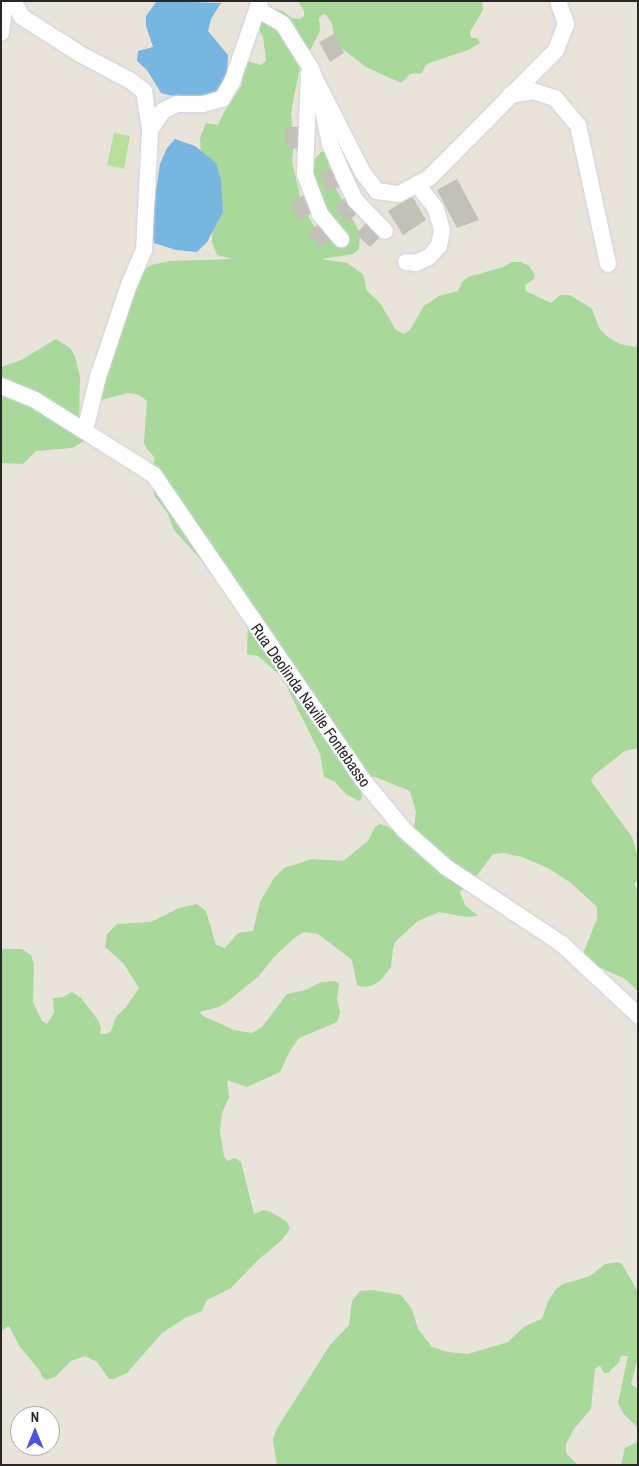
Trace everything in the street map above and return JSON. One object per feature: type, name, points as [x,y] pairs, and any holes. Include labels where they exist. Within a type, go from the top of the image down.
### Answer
[{"type":"street","points":[[1,33],[5,1]]},
{"type":"street","points":[[13,1],[22,17],[80,54],[131,81],[144,91],[148,108],[150,130],[144,250],[129,285],[98,377],[85,431]]},
{"type":"street","points":[[150,130],[163,111],[177,104],[203,104],[222,99],[232,82],[259,5],[283,24],[307,63],[363,173],[377,191],[399,194],[429,178],[556,50],[566,24],[558,1]]},
{"type":"street","points":[[2,28],[11,19],[22,17]]},
{"type":"street","points":[[307,63],[310,80],[305,144],[305,174],[320,214],[341,239]]},
{"type":"street","points":[[317,83],[330,144],[344,178],[355,200],[385,231]]},
{"type":"street","points":[[510,95],[533,90],[555,98],[578,125],[608,264]]},
{"type":"street","points":[[406,262],[416,263],[429,257],[439,246],[442,230],[436,209],[417,184]]},
{"type":"street","name":"Rua Deolinda Naville Fontebasso","points":[[1,386],[35,400],[154,474],[362,779],[405,831],[446,867],[562,944],[638,1016]]},
{"type":"green space","points":[[298,1],[482,1],[483,10],[470,32],[471,38],[477,38],[480,43],[468,50],[429,63],[425,66],[422,73],[410,74],[401,83],[366,67],[335,43],[332,24],[327,16],[323,14],[319,18],[320,31],[299,72],[291,113],[294,141],[292,161],[302,205],[315,228],[324,232],[311,178],[315,159],[321,152],[326,152],[334,185],[360,233],[359,249],[353,254],[321,259],[347,263],[363,274],[367,291],[380,303],[396,330],[404,334],[410,330],[424,306],[439,296],[458,291],[462,282],[468,277],[503,267],[512,262],[521,262],[529,266],[535,275],[533,280],[525,285],[526,291],[551,303],[560,295],[570,295],[592,309],[599,328],[608,337],[620,344],[638,346],[638,748],[625,751],[594,775],[591,781],[632,837],[638,858],[638,879],[634,884],[638,891],[638,991],[625,979],[584,960],[584,951],[597,919],[597,907],[571,883],[548,868],[522,857],[504,853],[493,854],[479,873],[460,892],[465,905],[478,916],[467,917],[439,912],[418,921],[396,941],[393,948],[391,967],[380,981],[371,986],[362,987],[357,985],[352,960],[318,934],[304,932],[293,939],[274,957],[258,977],[227,1002],[219,1007],[199,1012],[203,1016],[234,1030],[252,1033],[262,1027],[287,994],[306,990],[321,982],[335,981],[339,984],[337,999],[340,1013],[337,1022],[299,1038],[290,1051],[280,1072],[247,1087],[227,1080],[229,1097],[222,1113],[220,1131],[224,1156],[227,1161],[235,1158],[241,1162],[254,1214],[263,1210],[271,1212],[287,1222],[290,1229],[282,1240],[259,1259],[231,1288],[207,1300],[202,1311],[185,1318],[162,1333],[127,1373],[114,1379],[109,1379],[97,1362],[85,1356],[71,1361],[55,1377],[46,1380],[20,1347],[9,1326],[1,1331],[1,949],[22,949],[31,955],[34,964],[33,1002],[42,1021],[47,1024],[54,1013],[53,998],[63,997],[72,992],[81,998],[98,1020],[101,1028],[100,1034],[107,1034],[111,1031],[116,1017],[126,1007],[139,988],[123,963],[105,947],[107,934],[117,924],[151,922],[179,908],[197,904],[206,911],[216,945],[225,948],[238,933],[253,931],[260,902],[274,878],[284,868],[312,859],[343,861],[368,841],[375,827],[380,824],[387,826],[407,841],[413,834],[416,812],[410,791],[375,777],[367,776],[360,783],[362,798],[359,801],[346,794],[335,782],[324,777],[320,754],[282,677],[258,656],[247,654],[248,612],[174,530],[168,514],[154,495],[152,467],[155,458],[144,443],[147,401],[139,395],[128,393],[101,400],[97,397],[142,271],[151,265],[170,261],[232,259],[217,255],[212,242],[214,204],[201,159],[200,138],[206,123],[218,125],[224,112],[242,85],[242,78],[229,61],[243,60],[261,65],[266,61],[263,37],[252,16],[274,9],[283,11],[292,18],[300,19],[304,16],[304,11]]},
{"type":"green space","points":[[114,133],[130,136],[124,169],[107,165]]},
{"type":"green space","points":[[56,339],[70,348],[75,356],[80,377],[79,424],[88,439],[72,448],[36,451],[23,464],[1,463],[1,367],[21,360]]},
{"type":"green space","points":[[618,1262],[622,1264],[638,1292],[638,1357],[631,1384],[638,1389],[638,1428],[623,1413],[618,1403],[628,1356],[621,1356],[619,1362],[608,1373],[604,1373],[600,1366],[595,1369],[591,1409],[574,1429],[566,1444],[566,1453],[578,1465],[277,1465],[273,1440],[276,1430],[330,1345],[349,1325],[352,1301],[360,1291],[373,1290],[401,1295],[412,1309],[418,1329],[432,1347],[448,1352],[468,1354],[508,1342],[525,1326],[542,1319],[548,1301],[557,1288],[563,1284],[590,1276],[605,1264]]},
{"type":"green space","points":[[638,1442],[638,1465],[621,1465],[625,1448]]},
{"type":"water","points":[[157,1],[221,3],[211,19],[208,31],[228,55],[227,74],[220,90],[206,98],[184,99],[161,93],[147,70],[137,61],[138,51],[153,47],[146,26],[146,16]]},
{"type":"water","points":[[175,139],[195,146],[216,163],[221,180],[223,212],[207,242],[197,252],[176,250],[154,243],[150,231],[160,164],[167,148]]},
{"type":"building","points":[[334,34],[344,53],[330,62],[319,42]]},
{"type":"building","points":[[286,127],[303,127],[302,149],[286,148]]},
{"type":"building","points":[[337,167],[343,186],[326,191],[320,172]]},
{"type":"building","points":[[457,179],[479,220],[457,228],[437,190]]},
{"type":"building","points":[[306,194],[314,212],[298,221],[290,202]]},
{"type":"building","points":[[347,196],[359,211],[347,223],[334,207]]},
{"type":"building","points":[[412,196],[426,220],[403,235],[388,211]]},
{"type":"building","points":[[322,221],[334,237],[320,248],[308,233]]},
{"type":"building","points":[[368,221],[382,235],[370,247],[356,234]]}]
